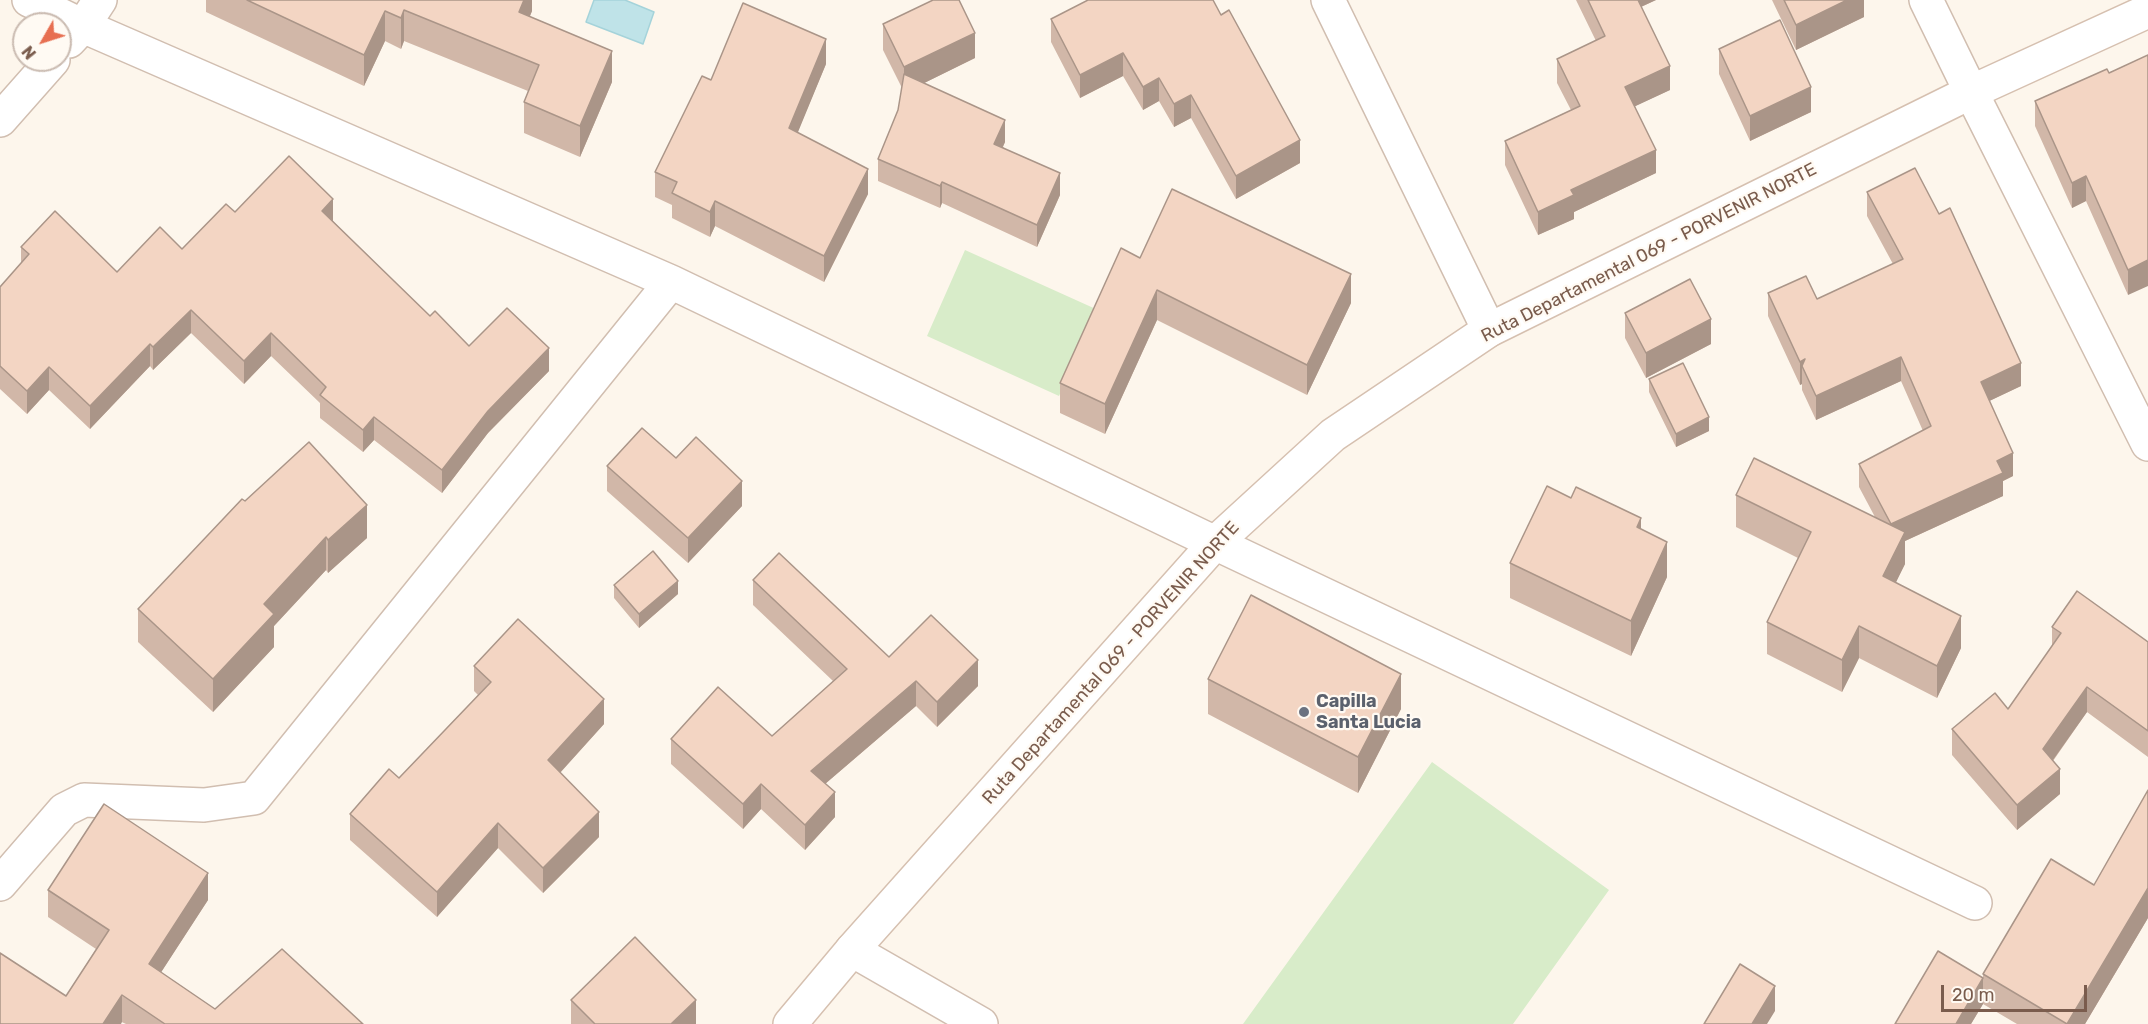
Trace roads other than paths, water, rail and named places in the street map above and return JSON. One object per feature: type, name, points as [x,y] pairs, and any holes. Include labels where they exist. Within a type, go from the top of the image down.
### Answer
[{"type":"street","points":[[29,0],[91,13],[671,282],[1975,903]]},
{"type":"street","points":[[1328,0],[1489,330]]},
{"type":"street","points":[[1926,0],[2148,444]]},
{"type":"street","name":"Ruta Departamental 069 - PORVENIR NORTE","points":[[790,1024],[852,950],[1215,543],[1333,435],[1489,330],[1971,92],[2148,11]]},
{"type":"street","points":[[72,37],[91,13]]},
{"type":"street","points":[[0,120],[42,72]]},
{"type":"street","points":[[0,884],[64,810],[84,800],[204,805],[254,798],[671,282]]},
{"type":"street","points":[[852,950],[981,1024]]},
{"type":"water","points":[[594,0],[625,0],[654,12],[643,44],[586,22]]},
{"type":"place","name":"Capilla Santa Lucia","points":[[1304,712]]}]
